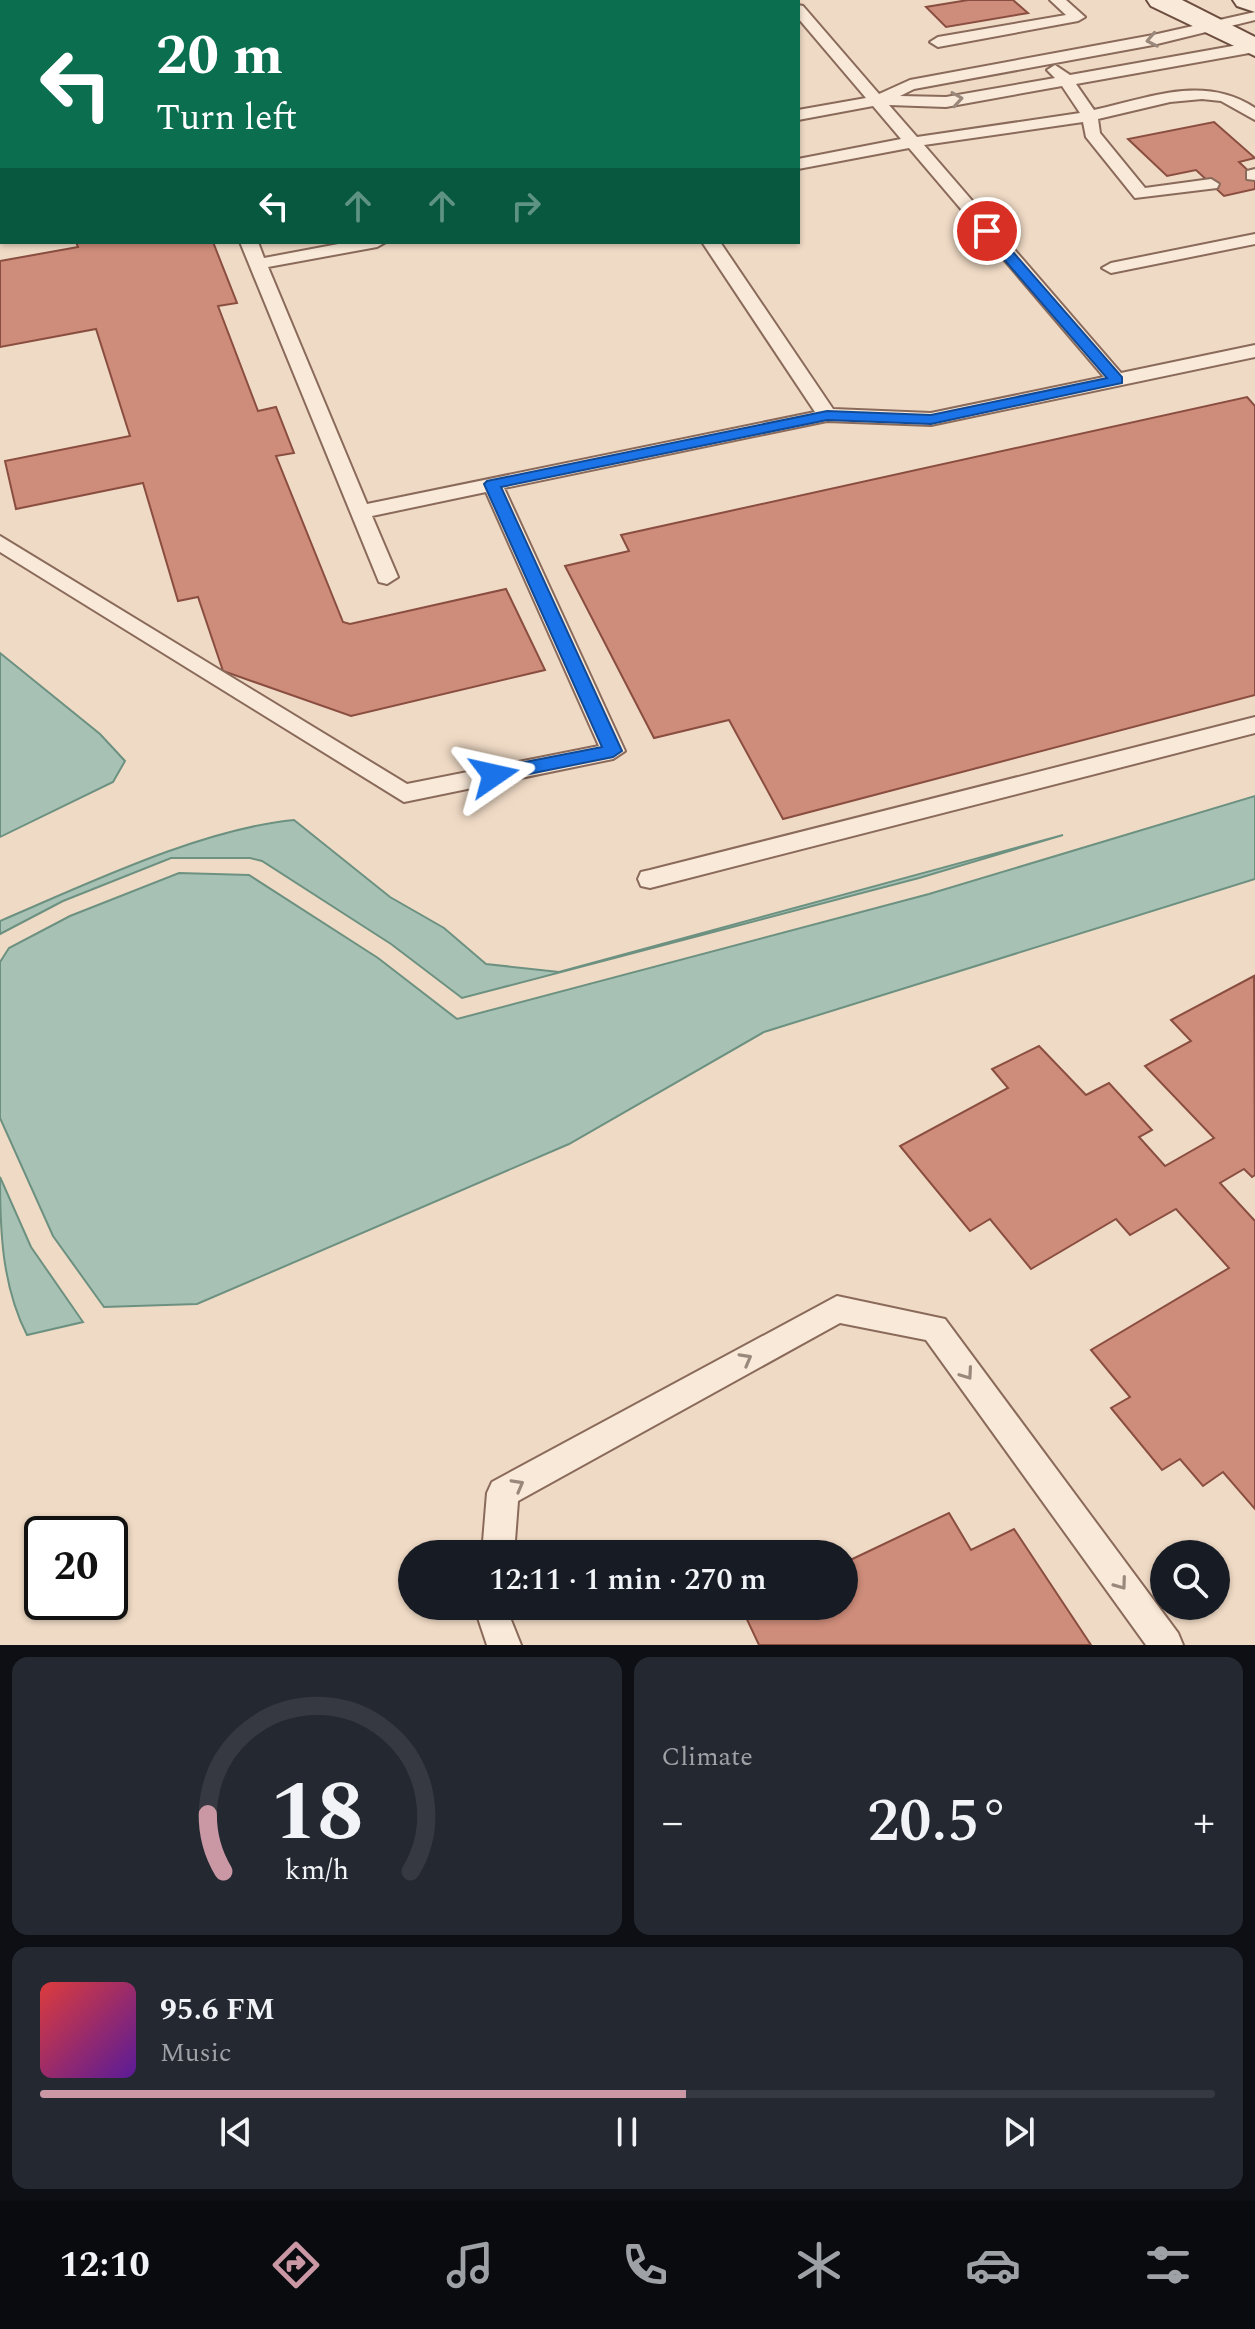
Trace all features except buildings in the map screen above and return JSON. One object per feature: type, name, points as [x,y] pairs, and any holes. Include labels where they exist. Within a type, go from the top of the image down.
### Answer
[{"type":"street","points":[[1161,0],[1254,47]]},
{"type":"street","points":[[1247,0],[1255,4]]},
{"type":"lane","points":[[938,42],[1078,17],[1057,0]]},
{"type":"lane","points":[[800,11],[880,100],[1117,380]]},
{"type":"lane","points":[[880,100],[910,85],[1213,28],[1255,16]]},
{"type":"lane","points":[[800,115],[880,100],[946,102],[1254,47]]},
{"type":"lane","points":[[1044,60],[1066,80],[1090,116],[1092,134],[1141,194],[1211,184]]},
{"type":"lane","points":[[800,164],[914,142],[1090,116],[1189,95],[1216,95],[1239,104],[1255,115]]},
{"type":"lane","points":[[1111,268],[1255,239]]},
{"type":"lane","points":[[250,244],[387,577]]},
{"type":"lane","points":[[258,264],[366,244]]},
{"type":"lane","points":[[712,244],[827,415]]},
{"type":"lane","points":[[360,512],[827,415],[931,419],[1255,351]]},
{"type":"lane","points":[[0,543],[404,793],[613,751],[492,484]]},
{"type":"lane","points":[[650,879],[1255,725]]},
{"type":"lane","points":[[499,1540],[503,1493],[837,1309],[935,1328],[1166,1645]]},
{"type":"lane","points":[[495,1620],[504,1645]]},
{"type":"shaded area","points":[[0,653],[100,734],[125,761],[113,782],[0,837]]},
{"type":"shaded area","points":[[1255,796],[1255,879],[764,1032],[569,1144],[197,1304],[104,1307],[53,1236],[0,1118],[0,962],[9,948],[70,916],[179,873],[249,875],[378,958],[457,1019],[929,894]]},
{"type":"shaded area","points":[[294,820],[390,897],[444,928],[486,964],[559,972],[1063,835],[919,878],[462,998],[391,944],[262,861],[250,858],[171,858],[63,901],[0,934],[0,921],[145,860],[221,834]]},
{"type":"shaded area","points":[[0,1177],[31,1247],[83,1322],[27,1335],[7,1278]]},
{"type":"route","points":[[494,775],[613,751],[492,484],[827,415],[931,419],[1117,380],[987,231]]}]
